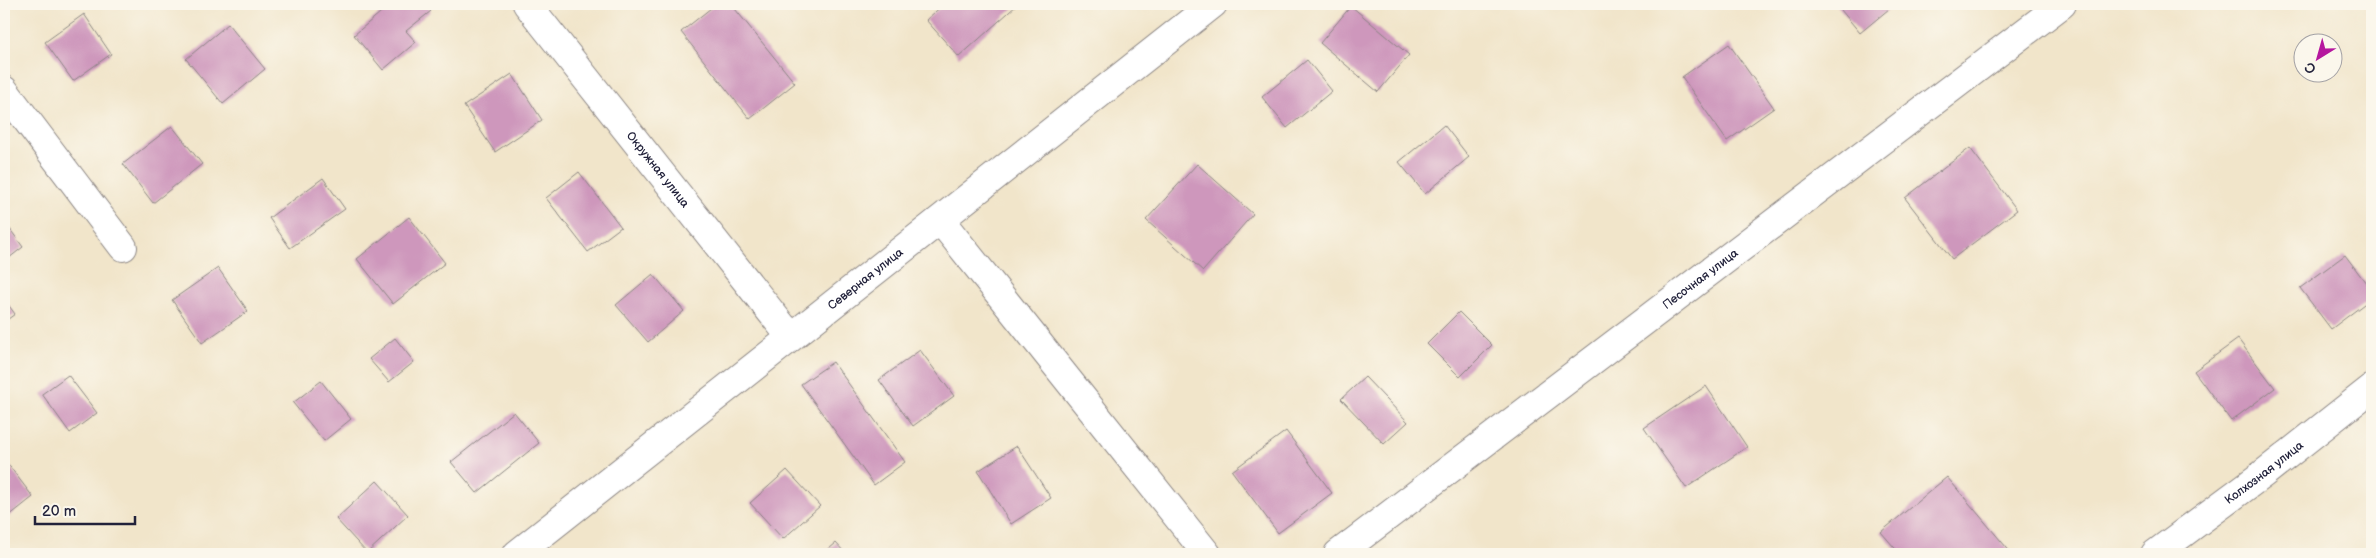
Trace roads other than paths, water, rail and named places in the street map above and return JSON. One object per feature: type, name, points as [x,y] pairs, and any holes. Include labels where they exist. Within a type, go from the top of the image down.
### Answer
[{"type":"street","name":"Окружная улица","points":[[526,4],[790,336]]},
{"type":"street","name":"Северная улица","points":[[517,554],[790,336],[941,221],[1213,4]]},
{"type":"street","name":"Песочная улица","points":[[1338,554],[2062,4]]},
{"type":"street","points":[[4,90],[123,247]]},
{"type":"street","points":[[941,221],[1206,554]]},
{"type":"street","name":"Колхозная улица","points":[[2154,554],[2263,474],[2372,388]]}]
